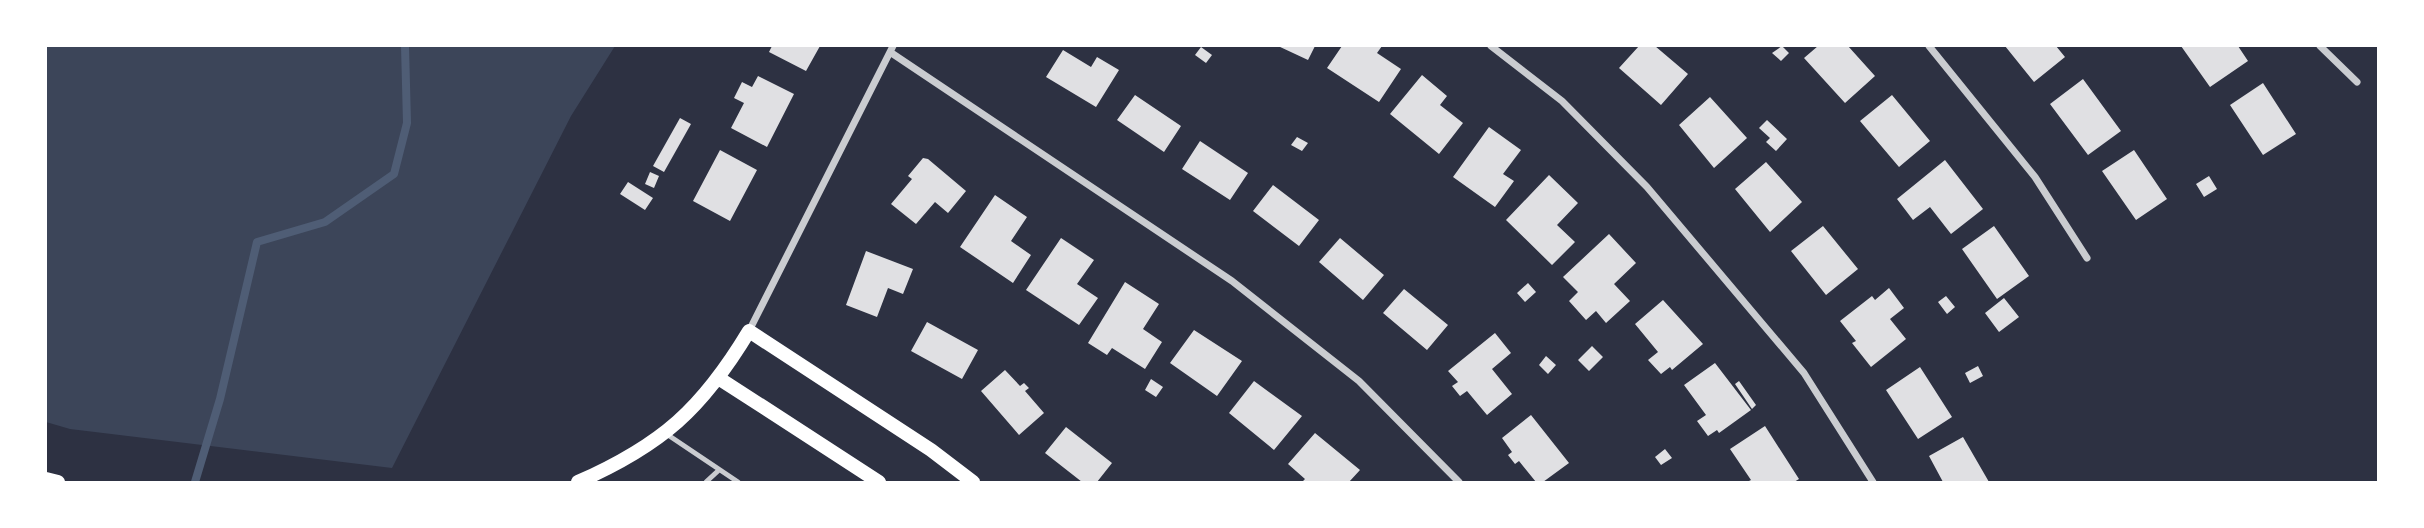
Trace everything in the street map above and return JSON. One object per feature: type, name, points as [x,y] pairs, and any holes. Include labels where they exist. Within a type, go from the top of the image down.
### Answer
[{"type":"main road","points":[[579,482],[622,460],[665,433],[720,379],[749,331],[932,450],[974,482]]},
{"type":"main road","points":[[720,379],[879,482]]},
{"type":"main road","points":[[46,479],[58,482]]},
{"type":"street","points":[[1491,46],[1562,101],[1647,187],[1804,373],[1873,482]]},
{"type":"street","points":[[1929,46],[2035,177],[2087,258]]},
{"type":"street","points":[[2320,46],[2357,82]]},
{"type":"street","points":[[749,331],[892,49],[1232,281],[1359,381],[1459,482]]},
{"type":"lane","points":[[665,433],[738,482]]},
{"type":"lane","points":[[706,482],[719,470]]},
{"type":"shaded area","points":[[46,46],[615,46],[571,116],[392,468],[70,429],[46,422]]},
{"type":"building","points":[[772,46],[820,46],[806,71],[769,52]]},
{"type":"building","points":[[1278,46],[1315,46],[1308,60]]},
{"type":"building","points":[[1342,46],[1382,46],[1377,53],[1401,69],[1379,102],[1327,68]]},
{"type":"building","points":[[1639,46],[1655,46],[1688,74],[1661,105],[1619,68]]},
{"type":"building","points":[[1782,46],[1789,53],[1781,61],[1772,53]]},
{"type":"building","points":[[1818,46],[1848,46],[1875,76],[1845,103],[1804,58]]},
{"type":"building","points":[[2005,46],[2056,46],[2065,57],[2034,82]]},
{"type":"building","points":[[2181,46],[2238,46],[2248,61],[2210,87]]},
{"type":"building","points":[[1201,47],[1212,55],[1206,63],[1195,55]]},
{"type":"building","points":[[1063,50],[1091,67],[1097,57],[1119,70],[1096,107],[1046,77]]},
{"type":"building","points":[[1422,75],[1447,96],[1440,105],[1463,123],[1439,154],[1390,114]]},
{"type":"building","points":[[758,76],[794,94],[767,147],[731,128],[744,103],[734,98],[742,82],[752,87]]},
{"type":"building","points":[[2083,79],[2121,131],[2088,155],[2050,104]]},
{"type":"building","points":[[2263,83],[2296,134],[2263,155],[2230,105]]},
{"type":"building","points":[[1135,95],[1181,126],[1164,152],[1117,120]]},
{"type":"building","points":[[1892,95],[1930,141],[1899,167],[1860,121]]},
{"type":"building","points":[[1710,97],[1747,138],[1714,168],[1679,125]]},
{"type":"building","points":[[680,118],[691,124],[664,172],[653,166]]},
{"type":"building","points":[[1767,120],[1787,139],[1776,151],[1766,142],[1770,138],[1759,128]]},
{"type":"building","points":[[1489,127],[1521,150],[1503,174],[1514,181],[1495,207],[1453,177]]},
{"type":"building","points":[[1297,137],[1308,143],[1302,151],[1291,145]]},
{"type":"building","points":[[1200,141],[1248,173],[1230,200],[1182,169]]},
{"type":"building","points":[[720,150],[757,170],[730,221],[693,201]]},
{"type":"building","points":[[2134,150],[2167,199],[2136,220],[2102,171]]},
{"type":"building","points":[[923,158],[928,159],[966,191],[948,213],[935,202],[916,224],[891,204],[912,179],[908,176]]},
{"type":"building","points":[[1945,160],[1983,209],[1951,234],[1930,207],[1913,220],[1897,199]]},
{"type":"building","points":[[1766,162],[1802,202],[1770,232],[1735,189]]},
{"type":"building","points":[[650,172],[659,176],[654,188],[645,184]]},
{"type":"building","points":[[1549,175],[1578,203],[1557,225],[1575,242],[1552,265],[1506,220]]},
{"type":"building","points":[[2209,176],[2217,189],[2204,197],[2196,184]]},
{"type":"building","points":[[628,182],[653,198],[645,210],[620,194]]},
{"type":"building","points":[[1273,185],[1319,220],[1299,246],[1253,211]]},
{"type":"building","points":[[995,195],[1027,217],[1011,241],[1031,255],[1013,283],[960,247]]},
{"type":"building","points":[[1823,226],[1858,269],[1826,295],[1791,251]]},
{"type":"building","points":[[1994,226],[2029,276],[1997,299],[1962,249]]},
{"type":"building","points":[[1609,234],[1636,263],[1614,284],[1630,301],[1606,323],[1596,311],[1586,320],[1569,301],[1578,292],[1563,277]]},
{"type":"building","points":[[1061,238],[1094,260],[1077,284],[1098,298],[1079,325],[1026,290]]},
{"type":"building","points":[[1340,238],[1384,275],[1363,300],[1319,262]]},
{"type":"building","points":[[866,251],[913,269],[903,294],[888,288],[877,317],[846,305]]},
{"type":"building","points":[[1125,282],[1159,304],[1143,329],[1162,342],[1145,369],[1112,348],[1107,355],[1088,343]]},
{"type":"building","points":[[1528,283],[1536,292],[1525,302],[1517,293]]},
{"type":"building","points":[[1889,288],[1904,308],[1890,319],[1906,339],[1871,367],[1852,343],[1856,341],[1840,321],[1872,296],[1875,300]]},
{"type":"building","points":[[1404,289],[1448,325],[1427,350],[1383,313]]},
{"type":"building","points":[[1946,296],[1955,307],[1947,314],[1938,302]]},
{"type":"building","points":[[2004,298],[2019,317],[1999,332],[1985,313]]},
{"type":"building","points":[[1663,300],[1703,344],[1672,370],[1670,367],[1661,374],[1648,360],[1658,352],[1635,324]]},
{"type":"building","points":[[927,322],[978,350],[962,379],[911,351]]},
{"type":"building","points":[[1194,330],[1242,361],[1217,396],[1170,363]]},
{"type":"building","points":[[1495,333],[1511,353],[1492,369],[1512,394],[1487,415],[1467,391],[1460,396],[1452,386],[1458,382],[1448,371]]},
{"type":"building","points":[[1592,346],[1603,357],[1589,371],[1578,360]]},
{"type":"building","points":[[1546,356],[1556,365],[1548,374],[1539,365]]},
{"type":"building","points":[[1715,363],[1751,410],[1719,433],[1717,430],[1708,436],[1697,421],[1706,415],[1684,385]]},
{"type":"building","points":[[1978,366],[1983,376],[1970,383],[1965,373]]},
{"type":"building","points":[[1920,367],[1952,417],[1918,439],[1886,390]]},
{"type":"building","points":[[1005,370],[1020,386],[1024,383],[1029,388],[1025,391],[1044,413],[1019,435],[981,391]]},
{"type":"building","points":[[1151,379],[1163,387],[1156,397],[1145,390]]},
{"type":"building","points":[[1254,381],[1302,416],[1274,450],[1229,413]]},
{"type":"building","points":[[1739,381],[1756,405],[1752,409],[1735,384]]},
{"type":"building","points":[[1531,415],[1569,463],[1543,482],[1536,482],[1519,461],[1515,464],[1508,455],[1512,452],[1502,438]]},
{"type":"building","points":[[1765,426],[1799,479],[1794,482],[1747,482],[1751,480],[1730,449]]},
{"type":"building","points":[[1066,427],[1112,463],[1097,482],[1082,482],[1045,453]]},
{"type":"building","points":[[1315,433],[1360,470],[1349,482],[1302,482],[1305,479],[1288,464]]},
{"type":"building","points":[[1963,437],[1989,482],[1943,482],[1929,456]]},
{"type":"building","points":[[1665,449],[1672,458],[1661,465],[1655,457]]},
{"type":"waterway","points":[[195,482],[220,399],[257,242],[325,222],[394,174],[407,123],[405,46]]}]
